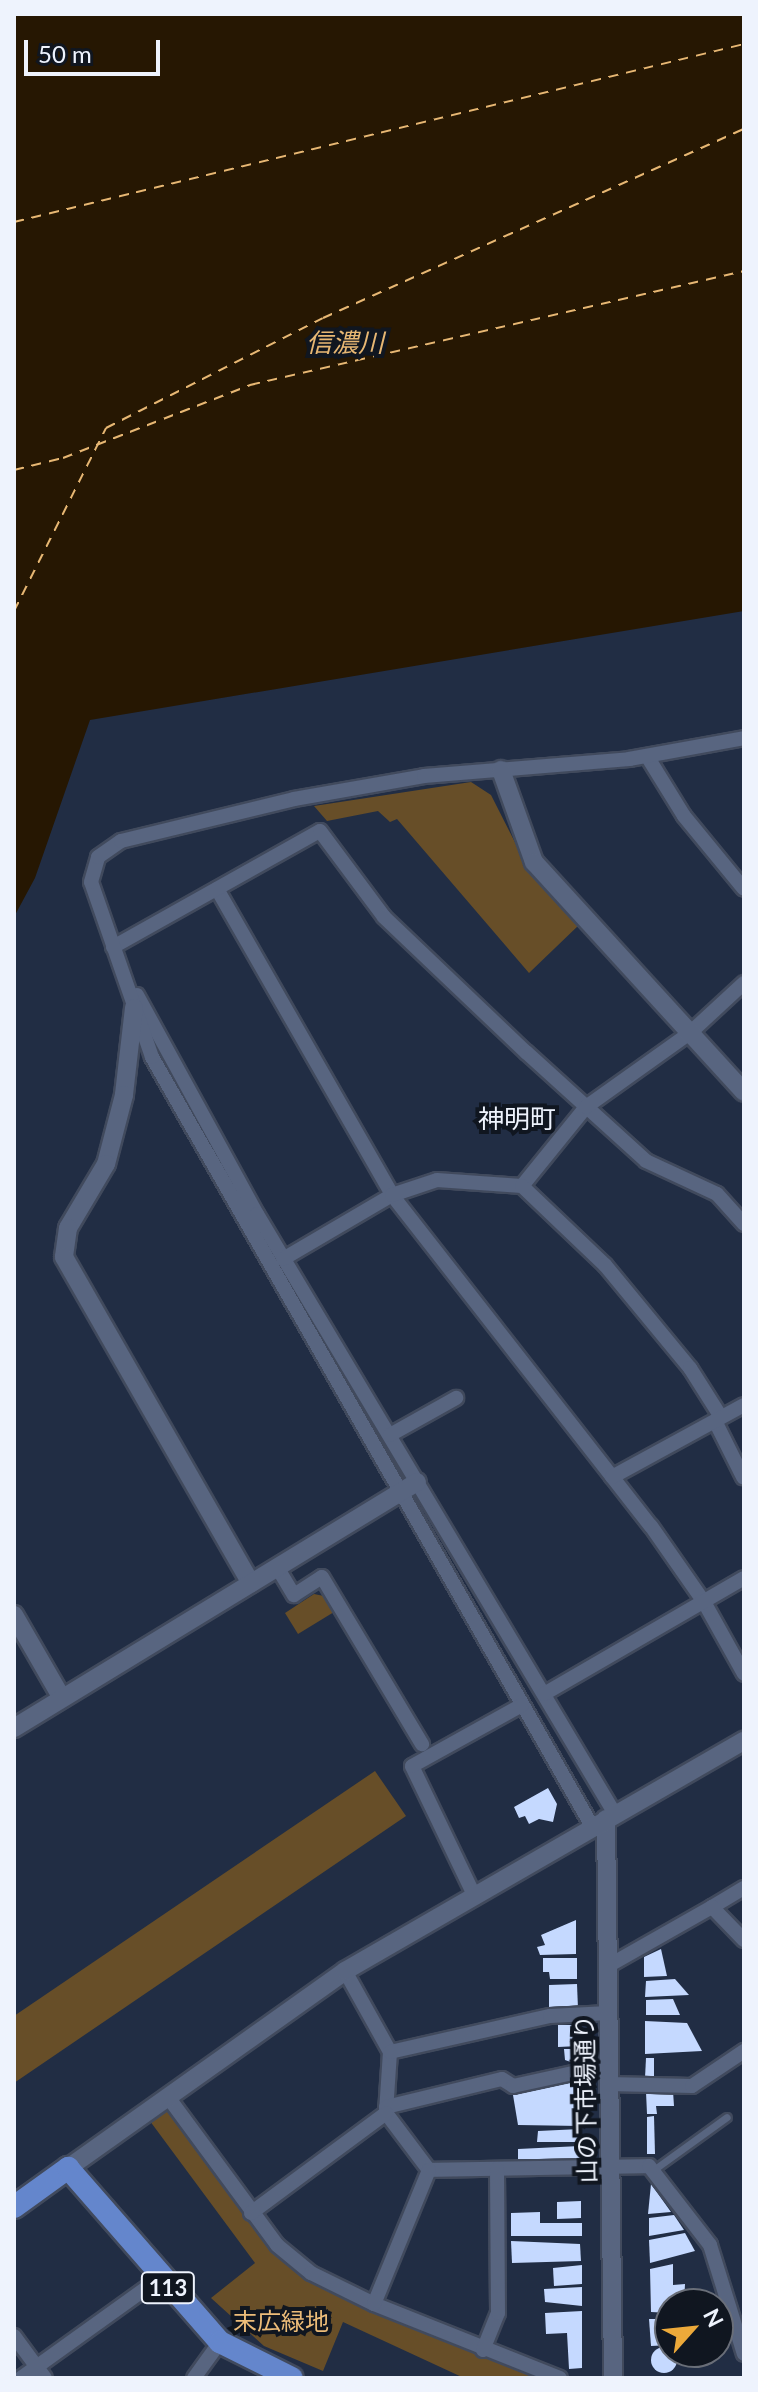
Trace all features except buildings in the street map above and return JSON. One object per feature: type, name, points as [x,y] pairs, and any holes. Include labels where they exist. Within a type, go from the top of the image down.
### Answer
[{"type":"highway","points":[[14,2207],[68,2168]]},
{"type":"highway","name":"113","points":[[68,2168],[160,2278],[220,2342],[292,2378]]},
{"type":"street","points":[[604,1820],[522,1705],[152,1057],[91,882],[98,857],[121,841],[294,799],[424,776],[647,756],[744,738]]},
{"type":"street","points":[[647,756],[684,816],[744,889]]},
{"type":"street","points":[[501,770],[534,862],[744,1092]]},
{"type":"street","points":[[115,954],[217,889],[320,831],[384,917],[586,1107],[646,1161],[717,1194],[744,1224]]},
{"type":"street","points":[[217,889],[392,1195],[612,1477],[704,1602],[744,1674]]},
{"type":"street","points":[[115,954],[283,1259],[544,1694],[604,1820]]},
{"type":"street","points":[[522,1186],[586,1107],[691,1032],[744,983]]},
{"type":"street","points":[[134,1008],[124,1095],[106,1164],[68,1228],[64,1257],[251,1583]]},
{"type":"street","points":[[283,1259],[392,1195],[437,1180],[522,1186],[605,1265],[690,1368],[718,1419],[743,1477]]},
{"type":"street","points":[[390,1435],[456,1398]]},
{"type":"street","points":[[612,1477],[744,1405]]},
{"type":"street","points":[[14,1728],[417,1482]]},
{"type":"street","points":[[277,1567],[294,1595],[322,1577],[422,1744]]},
{"type":"street","points":[[544,1694],[744,1578]]},
{"type":"street","points":[[14,1615],[62,1698]]},
{"type":"street","points":[[475,1897],[412,1766],[522,1705]]},
{"type":"street","points":[[68,2168],[345,1971],[744,1741]]},
{"type":"street","name":"山の下市場通り","points":[[604,1820],[613,2378]]},
{"type":"street","points":[[608,1966],[744,1888]]},
{"type":"street","points":[[712,1907],[744,1940]]},
{"type":"street","points":[[345,1971],[390,2052],[386,2110],[429,2170]]},
{"type":"street","points":[[390,2052],[550,2016],[608,2013]]},
{"type":"street","points":[[251,2213],[386,2110],[502,2079],[513,2086],[609,2074],[692,2086],[744,2051]]},
{"type":"street","points":[[168,2097],[251,2213],[277,2245],[311,2273],[374,2304],[483,2350],[560,2378]]},
{"type":"street","points":[[429,2170],[649,2166],[710,2245],[744,2354]]},
{"type":"street","points":[[483,2350],[498,2313],[497,2169]]},
{"type":"street","points":[[374,2304],[429,2170]]},
{"type":"street","points":[[21,2378],[41,2372],[160,2278]]},
{"type":"street","points":[[14,2336],[41,2372]]},
{"type":"street","points":[[194,2378],[220,2342]]},
{"type":"lane","points":[[652,2171],[727,2117]]},
{"type":"green space","points":[[471,782],[491,795],[526,864],[580,924],[529,973],[397,819],[390,822],[378,811],[327,821],[314,806]]},
{"type":"green space","points":[[314,1594],[324,1596],[334,1612],[298,1634],[285,1613]]},
{"type":"green space","points":[[375,1771],[406,1816],[14,2083],[14,2016]]},
{"type":"green space","name":"末広緑地","points":[[168,2097],[251,2213],[311,2273],[560,2378],[464,2378],[343,2322],[323,2371],[264,2346],[211,2298],[255,2263],[144,2113]]},
{"type":"water","name":"信濃川","points":[[14,14],[744,14],[744,611],[90,720],[35,878],[14,917]]},
{"type":"ferry route","points":[[14,222],[744,44]]},
{"type":"ferry route","points":[[14,611],[106,428],[323,318],[744,129]]},
{"type":"ferry route","points":[[14,470],[63,458],[250,385],[744,271]]},
{"type":"district","name":"神明町","points":[[517,1119]]}]
